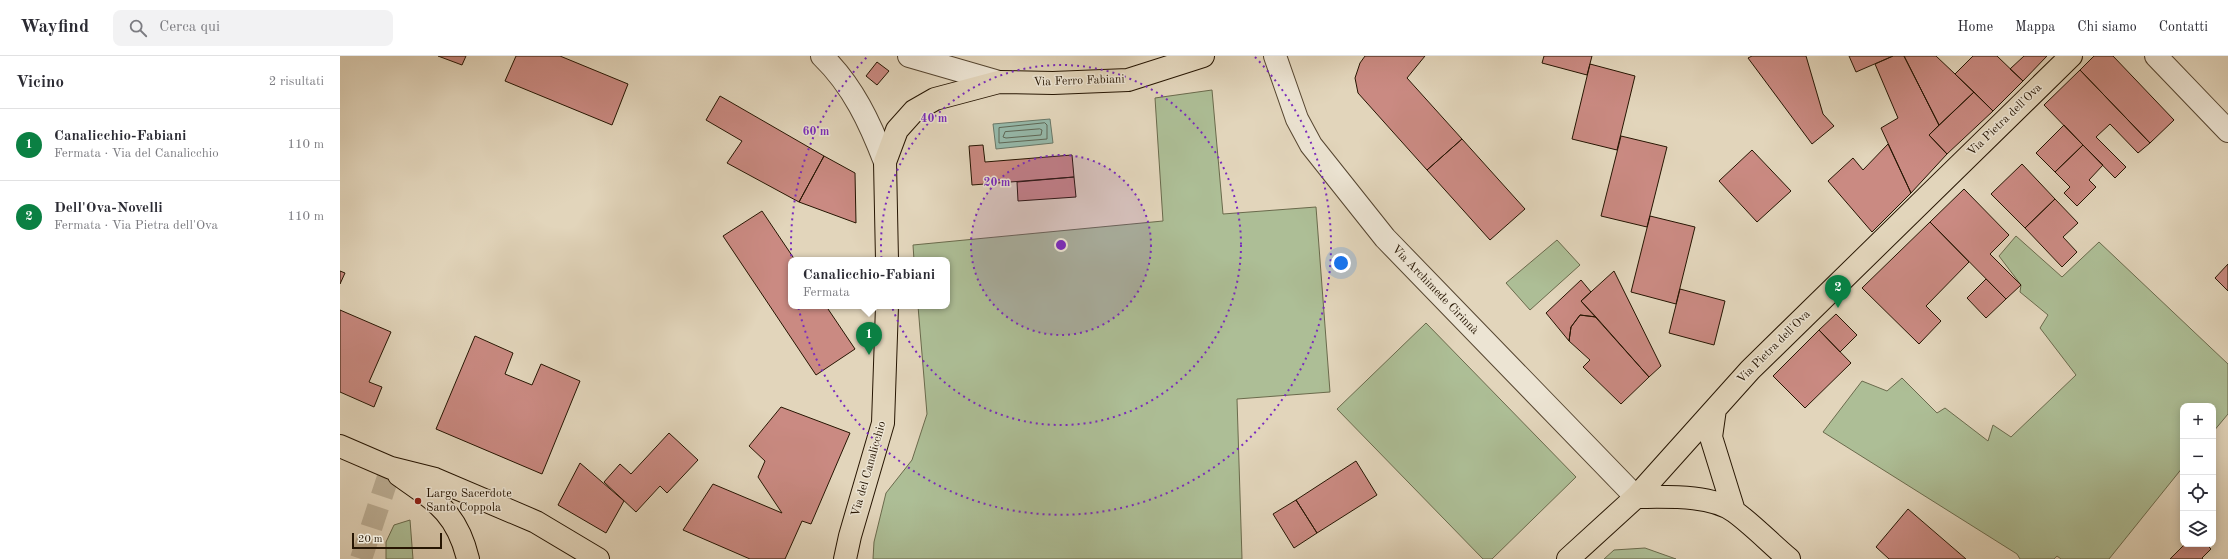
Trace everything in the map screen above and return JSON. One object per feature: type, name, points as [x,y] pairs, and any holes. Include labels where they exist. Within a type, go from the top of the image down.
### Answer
[{"type":"main road","name":"Via Ferro Fabiani","points":[[885,162],[897,130],[914,111],[935,99],[999,82],[1053,83],[1128,80],[1203,56]]},
{"type":"main road","name":"Via Pietra dell'Ova","points":[[1568,559],[1636,497],[1750,370],[2071,56]]},
{"type":"main road","points":[[885,162],[887,257]]},
{"type":"main road","name":"Via del Canalicchio","points":[[845,559],[850,536],[883,423],[887,309]]},
{"type":"main road","points":[[1715,409],[1711,437],[1734,512]]},
{"type":"main road","points":[[340,446],[390,468],[435,479],[536,522],[598,559]]},
{"type":"main road","points":[[390,468],[441,505],[452,519],[458,530],[468,559]]},
{"type":"main road","points":[[1636,497],[1686,498],[1712,503],[1734,512],[1788,559]]},
{"type":"main road","points":[[458,530],[458,559]]},
{"type":"street","points":[[822,56],[853,93],[869,121],[885,162]]},
{"type":"street","points":[[909,56],[999,82]]},
{"type":"street","name":"Via Archimede Cirinnà","points":[[1275,56],[1297,119],[1311,145],[1385,238],[1636,497]]},
{"type":"street","points":[[2156,56],[2228,131]]},
{"type":"shaded area","points":[[1212,90],[1223,214],[1316,207],[1330,392],[1237,399],[1242,559],[873,559],[874,542],[886,493],[912,460],[927,414],[918,309],[950,309],[950,257],[914,257],[913,245],[1163,221],[1155,98]]},
{"type":"shaded area","points":[[2016,236],[2062,277],[2099,242],[2228,364],[2228,414],[2216,428],[2216,403],[2180,403],[2180,471],[2109,559],[2061,559],[2057,556],[2054,559],[2020,559],[2017,554],[1823,432],[1862,381],[1887,391],[1902,378],[1937,413],[1945,408],[1988,441],[1993,425],[2011,437],[2076,375],[2040,328],[2048,315],[2020,292],[2021,285],[1999,256]]},
{"type":"shaded area","points":[[1557,240],[1580,265],[1530,310],[1506,283]]},
{"type":"shaded area","points":[[1426,323],[1576,477],[1492,559],[1483,559],[1337,409]]},
{"type":"shaded area","points":[[410,520],[413,559],[386,559],[386,542],[394,525]]},
{"type":"shaded area","points":[[1645,548],[1676,559],[1604,559],[1614,550]]},
{"type":"water","points":[[1050,119],[1053,143],[996,149],[993,124]]},
{"type":"building","points":[[438,56],[466,56],[462,65]]},
{"type":"building","points":[[516,56],[560,56],[628,84],[612,125],[505,81]]},
{"type":"building","points":[[1365,56],[1425,56],[1407,78],[1462,139],[1427,170],[1358,93],[1355,78],[1360,63]]},
{"type":"building","points":[[1544,56],[1592,56],[1587,75],[1542,63]]},
{"type":"building","points":[[1752,56],[1806,56],[1823,114],[1834,126],[1812,144],[1748,58]]},
{"type":"building","points":[[1849,56],[1893,56],[1856,72]]},
{"type":"building","points":[[1893,56],[1904,56],[1939,125],[1929,135],[1947,154],[1911,193],[1881,128],[1898,118],[1875,64]]},
{"type":"building","points":[[1904,56],[1936,56],[1974,92],[1939,125]]},
{"type":"building","points":[[1973,56],[1997,56],[2023,81],[1993,111],[1955,74]]},
{"type":"building","points":[[2024,56],[2047,56],[2023,81],[2010,69]]},
{"type":"building","points":[[2094,56],[2113,56],[2174,120],[2150,143],[2080,70]]},
{"type":"building","points":[[877,62],[889,71],[877,85],[866,76]]},
{"type":"building","points":[[1590,64],[1635,76],[1617,150],[1572,139]]},
{"type":"building","points":[[2080,70],[2150,143],[2138,153],[2110,124],[2096,137],[2126,167],[2115,178],[2044,105]]},
{"type":"building","points":[[1974,92],[1993,111],[1947,154],[1929,135]]},
{"type":"building","points":[[720,96],[824,156],[799,202],[727,163],[742,141],[706,120]]},
{"type":"building","points":[[2064,125],[2083,145],[2055,172],[2036,153]]},
{"type":"building","points":[[1621,136],[1667,147],[1647,227],[1601,216]]},
{"type":"building","points":[[1462,139],[1525,209],[1490,240],[1427,170]]},
{"type":"building","points":[[1888,144],[1911,193],[1872,232],[1828,181],[1853,158],[1863,170]]},
{"type":"building","points":[[983,145],[985,162],[1072,155],[1074,177],[972,185],[969,146]]},
{"type":"building","points":[[2083,145],[2103,165],[2089,180],[2096,187],[2077,206],[2064,193],[2070,187],[2055,172]]},
{"type":"building","points":[[1752,150],[1791,191],[1757,222],[1719,181]]},
{"type":"building","points":[[824,156],[855,173],[856,223],[799,202]]},
{"type":"building","points":[[2022,164],[2055,199],[2025,228],[1991,194]]},
{"type":"building","points":[[1074,177],[1076,197],[1018,201],[1017,182]]},
{"type":"building","points":[[1964,189],[2009,235],[1990,254],[2021,285],[2006,299],[1930,222]]},
{"type":"building","points":[[2055,199],[2078,223],[2063,237],[2077,252],[2062,267],[2025,228]]},
{"type":"building","points":[[762,211],[793,257],[788,257],[788,309],[828,309],[855,349],[816,375],[723,236]]},
{"type":"building","points":[[1650,216],[1695,227],[1676,304],[1631,292]]},
{"type":"building","points":[[1930,222],[1969,262],[1926,306],[1941,321],[1919,344],[1862,288]]},
{"type":"building","points":[[2228,264],[2228,291],[2215,278]]},
{"type":"building","points":[[340,271],[345,273],[340,284]]},
{"type":"building","points":[[1614,271],[1661,366],[1649,377],[1581,301]]},
{"type":"building","points":[[1986,279],[2006,299],[1986,318],[1967,298]]},
{"type":"building","points":[[1581,280],[1591,292],[1581,301],[1596,317],[1580,315],[1571,327],[1569,341],[1546,313]]},
{"type":"building","points":[[1680,289],[1725,301],[1714,345],[1669,333]]},
{"type":"building","points":[[340,310],[391,332],[369,382],[382,387],[374,407],[340,392]]},
{"type":"building","points":[[1836,314],[1857,335],[1840,352],[1819,330]]},
{"type":"building","points":[[1580,315],[1596,317],[1649,377],[1621,404],[1583,367],[1590,360],[1569,341],[1571,327]]},
{"type":"building","points":[[1819,330],[1851,363],[1805,408],[1773,376]]},
{"type":"building","points":[[475,336],[513,353],[505,374],[532,385],[541,364],[580,381],[542,474],[436,429]]},
{"type":"building","points":[[781,407],[850,433],[811,524],[802,521],[785,559],[750,559],[683,530],[713,484],[782,513],[758,477],[765,461],[749,446]]},
{"type":"building","points":[[669,433],[698,460],[667,493],[660,486],[636,512],[604,482],[620,464],[631,474]]},
{"type":"building","points":[[1356,461],[1377,495],[1317,533],[1296,500]]},
{"type":"building","points":[[580,463],[624,501],[606,533],[558,505]]},
{"type":"building","points":[[1296,500],[1317,533],[1294,548],[1273,514]]},
{"type":"building","points":[[1908,509],[1966,559],[1889,559],[1876,547]]},
{"type":"building","points":[[2182,547],[2209,547],[2211,549],[2202,558],[2203,559],[2170,559]]},
{"type":"tunnel","points":[[361,559],[391,468]]},
{"type":"place","name":"Dell'Ova-Novelli","points":[[1838,308]]},
{"type":"place","name":"Canalicchio-Fabiani","points":[[869,355]]},
{"type":"place","name":"Largo Sacerdote Santo Coppola","points":[[418,501]]}]
